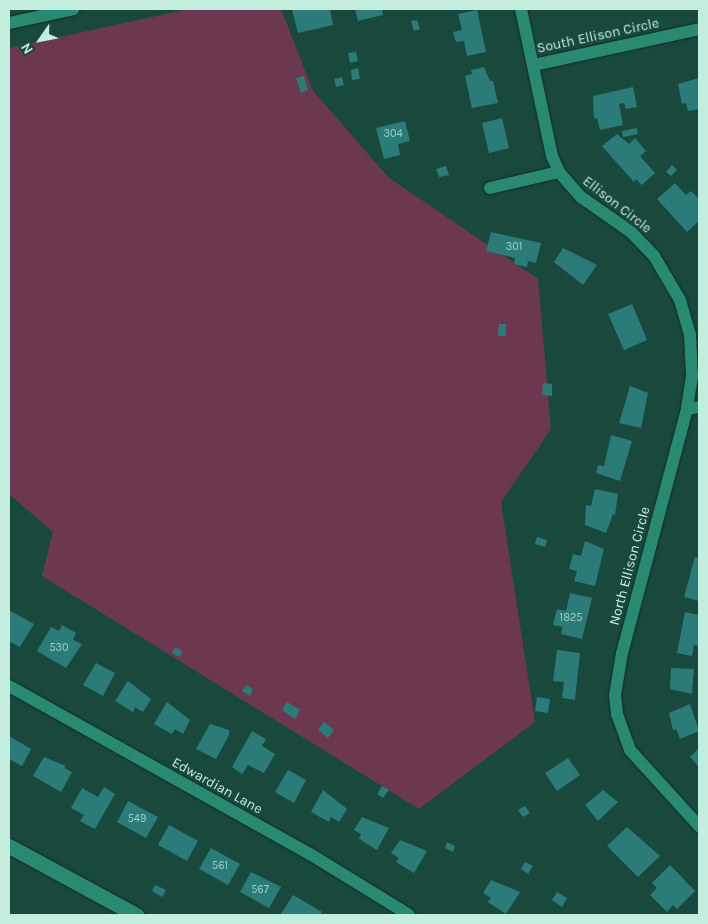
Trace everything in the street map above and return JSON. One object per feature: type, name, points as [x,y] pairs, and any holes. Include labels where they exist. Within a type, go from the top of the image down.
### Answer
[{"type":"main road","points":[[9,846],[136,915]]},
{"type":"street","points":[[9,23],[74,9]]},
{"type":"street","name":"Ellison Circle","points":[[521,9],[552,156],[559,172],[581,197],[643,244],[672,285],[686,317],[692,352],[693,408]]},
{"type":"street","name":"South Ellison Circle","points":[[533,65],[699,29]]},
{"type":"street","points":[[490,188],[559,172]]},
{"type":"street","name":"North Ellison Circle","points":[[693,408],[622,654],[616,695],[622,732],[630,750],[699,826]]},
{"type":"street","name":"Edwardian Lane","points":[[9,686],[310,854],[409,915]]},
{"type":"shaded area","points":[[189,9],[281,9],[313,91],[389,178],[538,279],[551,429],[501,502],[535,722],[419,809],[42,576],[53,532],[9,494],[9,48]]},
{"type":"building","points":[[330,9],[333,25],[298,33],[292,10]]},
{"type":"building","points":[[355,9],[382,9],[383,15],[358,21]]},
{"type":"building","points":[[477,10],[486,52],[467,56],[464,41],[456,42],[453,32],[462,30],[458,14]]},
{"type":"building","points":[[417,20],[420,29],[414,31],[411,21]]},
{"type":"building","points":[[356,52],[358,61],[350,63],[348,53]]},
{"type":"building","points":[[484,67],[490,81],[493,81],[498,103],[472,108],[465,76],[472,74],[471,70]]},
{"type":"building","points":[[358,68],[360,79],[352,80],[351,70]]},
{"type":"building","points":[[304,76],[308,90],[301,93],[296,78]]},
{"type":"building","points":[[342,77],[344,85],[336,87],[334,79]]},
{"type":"building","points":[[699,78],[699,109],[688,111],[686,103],[682,104],[678,84]]},
{"type":"building","points":[[633,87],[637,107],[626,109],[624,103],[619,104],[623,125],[600,130],[597,118],[594,119],[593,96]]},
{"type":"building","points":[[502,118],[509,148],[489,153],[482,123]]},
{"type":"building","points":[[405,121],[410,141],[398,144],[400,155],[384,159],[376,128]]},
{"type":"building","points":[[637,128],[638,134],[623,137],[622,131]]},
{"type":"building","points":[[617,134],[629,144],[635,138],[646,151],[640,156],[655,173],[642,185],[636,179],[634,182],[602,146]]},
{"type":"building","points":[[672,165],[677,170],[671,176],[666,172]]},
{"type":"building","points":[[446,166],[449,175],[439,177],[436,169]]},
{"type":"building","points":[[675,183],[686,195],[691,191],[699,199],[699,221],[687,232],[657,199]]},
{"type":"building","points":[[491,232],[541,243],[536,263],[528,261],[527,267],[514,264],[515,258],[486,251]]},
{"type":"building","points":[[563,248],[597,265],[583,285],[554,262]]},
{"type":"building","points":[[632,304],[647,340],[624,350],[608,314]]},
{"type":"building","points":[[499,324],[506,324],[506,336],[498,336]]},
{"type":"building","points":[[543,383],[552,384],[552,396],[542,395]]},
{"type":"building","points":[[630,386],[648,393],[641,428],[619,423]]},
{"type":"building","points":[[611,435],[632,441],[620,481],[596,473],[598,465],[604,466]]},
{"type":"building","points":[[595,489],[618,494],[615,515],[613,514],[606,533],[585,525],[586,505],[591,506]]},
{"type":"building","points":[[537,537],[547,540],[545,547],[535,544]]},
{"type":"building","points":[[585,541],[604,549],[595,586],[574,581],[577,571],[569,569],[573,554],[581,556]]},
{"type":"building","points":[[695,557],[699,558],[699,601],[684,597]]},
{"type":"building","points":[[570,593],[592,598],[582,639],[561,634],[563,627],[553,625],[557,609],[566,611]]},
{"type":"building","points":[[9,610],[34,624],[20,647],[9,641]]},
{"type":"building","points":[[685,612],[699,615],[699,646],[694,645],[692,656],[677,653]]},
{"type":"building","points":[[62,625],[76,633],[73,640],[82,644],[66,668],[37,651],[51,627],[59,631]]},
{"type":"building","points":[[175,647],[182,651],[180,657],[172,653]]},
{"type":"building","points":[[557,650],[580,653],[575,700],[562,698],[564,682],[553,681]]},
{"type":"building","points":[[96,663],[115,673],[103,696],[83,685]]},
{"type":"building","points":[[671,668],[694,669],[692,694],[670,689]]},
{"type":"building","points":[[128,681],[151,699],[143,712],[135,707],[133,712],[115,701]]},
{"type":"building","points":[[246,685],[253,689],[250,696],[242,691]]},
{"type":"building","points":[[537,697],[550,699],[548,713],[535,711]]},
{"type":"building","points":[[167,702],[190,720],[183,734],[175,729],[172,734],[154,724]]},
{"type":"building","points":[[287,702],[300,710],[295,719],[282,710]]},
{"type":"building","points":[[690,704],[699,731],[680,739],[676,729],[673,730],[669,713]]},
{"type":"building","points":[[324,722],[334,730],[328,738],[318,730]]},
{"type":"building","points":[[210,724],[229,730],[229,735],[216,759],[196,749]]},
{"type":"building","points":[[252,731],[266,739],[262,746],[275,754],[264,773],[248,765],[242,774],[232,767]]},
{"type":"building","points":[[9,736],[31,749],[22,766],[9,759]]},
{"type":"building","points":[[699,748],[699,767],[690,757]]},
{"type":"building","points":[[44,757],[66,766],[64,768],[72,772],[61,792],[33,776]]},
{"type":"building","points":[[568,758],[580,775],[557,791],[545,773]]},
{"type":"building","points":[[288,770],[306,780],[294,803],[275,792]]},
{"type":"building","points":[[382,786],[389,790],[383,798],[377,794]]},
{"type":"building","points":[[104,787],[115,794],[95,829],[80,821],[84,815],[71,808],[82,788],[98,797]]},
{"type":"building","points":[[323,790],[347,809],[339,822],[331,817],[329,822],[311,812]]},
{"type":"building","points":[[603,790],[618,802],[598,821],[585,805]]},
{"type":"building","points":[[128,801],[158,817],[146,838],[117,822]]},
{"type":"building","points":[[525,806],[530,813],[523,817],[518,810]]},
{"type":"building","points":[[362,817],[389,828],[377,850],[359,839],[361,834],[354,830]]},
{"type":"building","points":[[169,825],[198,841],[187,861],[158,845]]},
{"type":"building","points":[[627,827],[660,856],[638,877],[607,846]]},
{"type":"building","points":[[400,840],[427,851],[414,873],[396,862],[399,858],[391,853]]},
{"type":"building","points":[[447,842],[455,846],[453,852],[445,848]]},
{"type":"building","points":[[211,848],[240,864],[228,885],[199,869]]},
{"type":"building","points":[[525,862],[533,866],[528,874],[521,869]]},
{"type":"building","points":[[670,865],[695,891],[677,909],[673,905],[667,912],[650,895],[657,888],[652,883]]},
{"type":"building","points":[[251,872],[281,887],[269,908],[240,892]]},
{"type":"building","points":[[491,880],[520,892],[506,914],[488,902],[491,898],[483,893]]},
{"type":"building","points":[[155,885],[166,890],[162,897],[152,891]]},
{"type":"building","points":[[557,892],[567,898],[562,907],[552,900]]},
{"type":"building","points":[[293,895],[322,912],[320,915],[281,914]]}]
